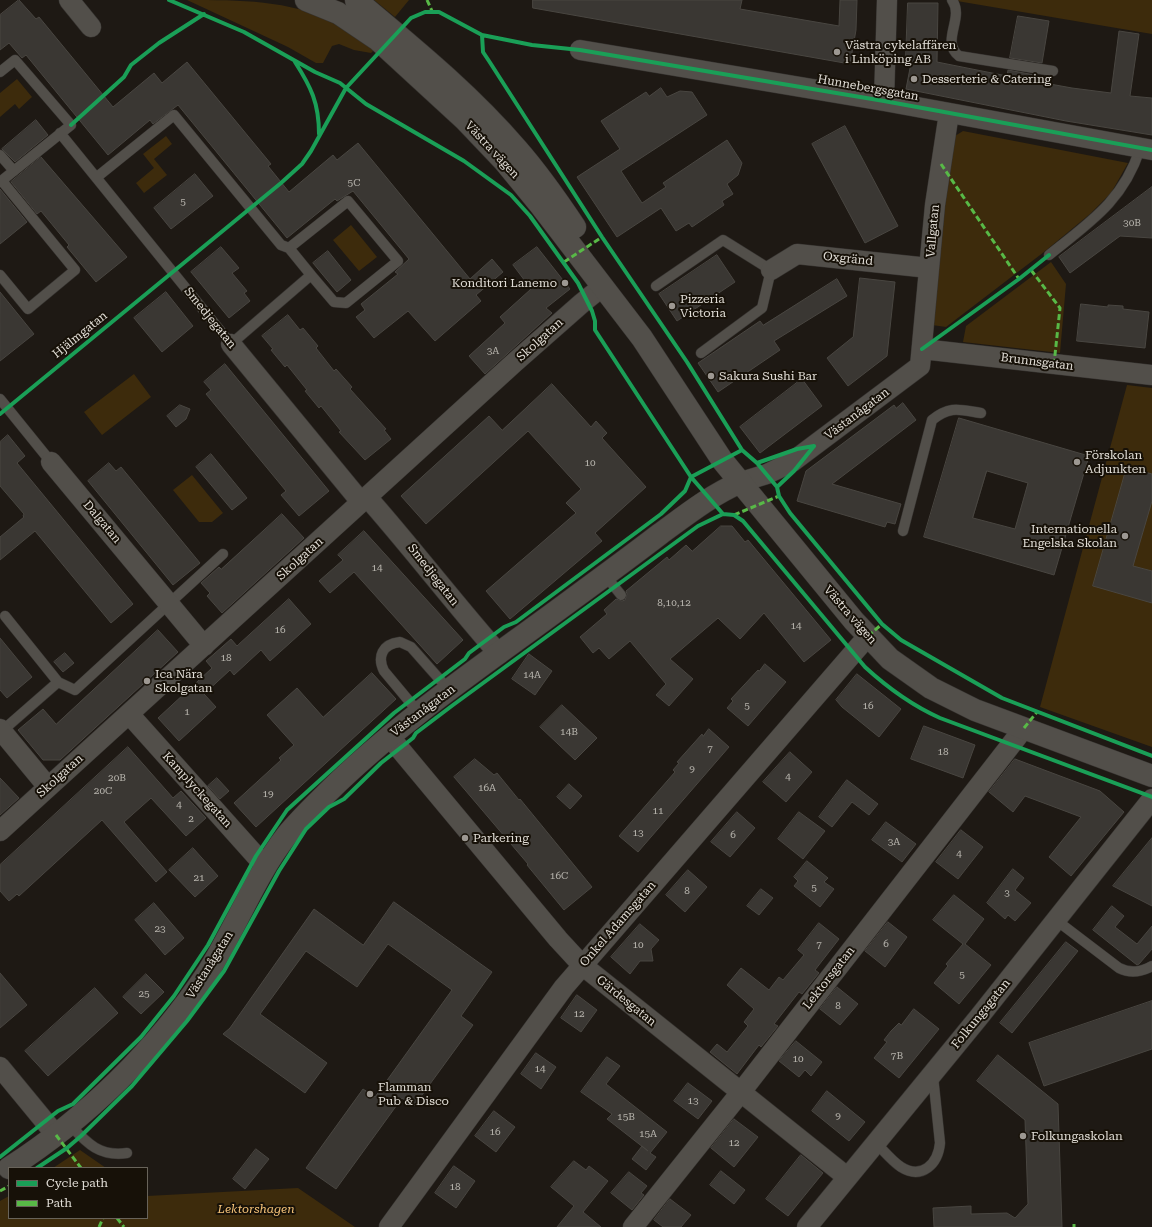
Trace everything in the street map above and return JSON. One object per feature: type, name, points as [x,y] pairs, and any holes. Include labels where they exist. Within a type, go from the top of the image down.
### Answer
[{"type":"main road","name":"Västra vägen","points":[[306,0],[338,13],[378,40],[464,120],[504,161],[541,206],[642,338],[722,460],[807,565],[868,636],[890,659],[931,688],[975,710],[1152,776]]},
{"type":"main road","name":"Västra vägen","points":[[356,0],[448,78],[517,149],[554,196],[612,282],[642,338]]},
{"type":"main road","name":"Västanågatan","points":[[10,1167],[63,1129],[135,1062],[160,1036],[208,971],[267,864],[287,836],[300,820],[352,768],[389,736],[449,690],[605,575],[709,499],[741,482]]},
{"type":"street","points":[[69,0],[91,27]]},
{"type":"street","points":[[884,101],[887,0]]},
{"type":"street","name":"Hunnebergsgatan","points":[[580,50],[884,101],[1146,149]]},
{"type":"street","name":"Vallgatan","points":[[922,349],[935,205],[949,113]]},
{"type":"street","name":"Oxgränd","points":[[771,270],[797,254],[929,268]]},
{"type":"street","name":"Skolgatan","points":[[0,831],[582,303],[602,287]]},
{"type":"street","name":"Smedjegatan","points":[[231,344],[364,500],[411,547],[457,606],[499,654]]},
{"type":"street","name":"Brunnsgatan","points":[[922,349],[1152,375]]},
{"type":"street","name":"Västanågatan","points":[[741,482],[767,474],[792,462],[814,446],[920,366],[922,349]]},
{"type":"street","name":"Dalgatan","points":[[51,462],[204,646]]},
{"type":"street","name":"Onkel Adamsgatan","points":[[389,1227],[546,1011],[582,966],[868,636]]},
{"type":"street","name":"Kamplyckegatan","points":[[129,714],[256,856],[267,864]]},
{"type":"street","name":"Lektorsgatan","points":[[633,1227],[741,1092],[1024,728]]},
{"type":"street","points":[[1,730],[48,787]]},
{"type":"street","name":"Gärdesgatan","points":[[389,736],[553,934],[582,966],[847,1177]]},
{"type":"street","name":"Folkungagatan","points":[[807,1227],[1152,799]]},
{"type":"street","points":[[0,1067],[63,1129]]},
{"type":"lane","points":[[952,0],[955,3],[956,21],[951,44],[953,51],[959,56],[1053,71]]},
{"type":"lane","points":[[0,72],[15,60],[70,125],[1,182],[75,270],[28,309],[0,275]]},
{"type":"lane","points":[[97,177],[174,115],[281,245],[289,248],[334,302],[346,303],[398,261],[348,201],[289,248]]},
{"type":"lane","name":"Smedjegatan","points":[[60,133],[231,344]]},
{"type":"lane","points":[[1049,255],[1093,219],[1117,196],[1146,149]]},
{"type":"lane","points":[[0,154],[14,171]]},
{"type":"lane","points":[[656,286],[723,240],[771,270],[762,308],[701,352]]},
{"type":"lane","points":[[231,344],[311,274]]},
{"type":"lane","name":"Dalgatan","points":[[0,399],[51,462]]},
{"type":"lane","points":[[903,531],[932,420],[943,411],[956,409],[981,413]]},
{"type":"lane","points":[[5,616],[58,682],[75,690],[168,602],[223,554]]},
{"type":"lane","points":[[605,575],[621,595]]},
{"type":"lane","points":[[419,713],[384,671],[381,665],[380,655],[382,650],[390,644],[400,642],[411,647],[449,690]]},
{"type":"lane","points":[[1,730],[58,682]]},
{"type":"lane","points":[[1056,920],[1119,968],[1134,972],[1152,966]]},
{"type":"lane","points":[[876,1143],[906,1170],[918,1171],[927,1169],[934,1163],[939,1154],[940,1143],[932,1073]]},
{"type":"lane","points":[[63,1129],[81,1136],[100,1152],[115,1154],[127,1153]]},
{"type":"green space","points":[[187,0],[245,1],[282,5],[300,9],[337,22],[374,50],[371,53],[354,50],[339,44],[332,46],[323,63],[316,63],[288,47]]},
{"type":"green space","points":[[374,0],[409,0],[395,17]]},
{"type":"green space","points":[[1152,0],[1152,34],[957,1]]},
{"type":"green space","points":[[17,79],[32,97],[19,109],[15,104],[0,117],[0,93]]},
{"type":"green space","points":[[963,131],[1128,163],[1111,193],[1090,214],[1044,252],[946,327],[932,325],[942,209],[955,136]]},
{"type":"green space","points":[[166,136],[172,144],[154,159],[167,175],[144,193],[136,183],[154,168],[143,154]]},
{"type":"green space","points":[[351,225],[377,257],[359,271],[333,240]]},
{"type":"green space","points":[[1051,262],[1066,284],[1060,353],[963,342],[966,326]]},
{"type":"green space","points":[[134,374],[151,397],[102,435],[84,412]]},
{"type":"green space","points":[[1127,385],[1152,388],[1152,747],[1040,707]]},
{"type":"green space","points":[[192,475],[223,513],[212,522],[199,522],[173,490]]},
{"type":"green space","points":[[80,1150],[105,1167],[54,1167]]},
{"type":"green space","name":"Lektorshagen","points":[[298,1188],[355,1227],[0,1227],[0,1201],[8,1197],[8,1219],[148,1219],[148,1196]]},
{"type":"building","points":[[19,0],[36,19],[39,17],[113,107],[154,73],[162,83],[187,62],[271,164],[268,166],[289,192],[333,155],[337,160],[358,143],[470,279],[492,259],[503,272],[476,295],[481,301],[435,341],[408,311],[374,338],[356,317],[365,310],[361,304],[398,274],[395,272],[409,259],[353,191],[337,201],[335,199],[287,238],[178,105],[153,124],[150,120],[108,155],[26,55],[22,58],[9,43],[0,50],[0,15]]},
{"type":"building","points":[[533,0],[742,0],[740,9],[839,26],[840,0],[857,0],[856,30],[850,64],[533,8]]},
{"type":"building","points":[[908,3],[938,3],[937,62],[1007,76],[1008,70],[1040,76],[1039,82],[1072,88],[1111,93],[1119,31],[1139,34],[1130,96],[1152,98],[1152,135],[1066,121],[906,89],[912,58],[906,57]]},
{"type":"building","points":[[1018,16],[1049,21],[1042,63],[1010,58]]},
{"type":"building","points":[[661,88],[667,97],[680,91],[692,92],[707,115],[621,171],[642,203],[666,187],[663,183],[727,140],[742,163],[738,175],[727,184],[733,194],[722,201],[724,205],[692,227],[689,223],[676,231],[661,208],[617,237],[577,177],[620,149],[601,121],[646,92],[649,96]]},
{"type":"building","points":[[36,120],[48,135],[15,162],[2,149]]},
{"type":"building","points":[[845,126],[898,226],[865,243],[812,144]]},
{"type":"building","points":[[41,157],[127,257],[96,282],[67,247],[69,245],[41,211],[37,214],[11,182]]},
{"type":"building","points":[[195,174],[213,196],[171,229],[154,208]]},
{"type":"building","points":[[1152,187],[1152,238],[1120,236],[1070,273],[1059,257]]},
{"type":"building","points":[[0,189],[27,222],[0,244]]},
{"type":"building","points":[[221,247],[239,268],[232,273],[247,291],[244,293],[250,301],[229,318],[191,272]]},
{"type":"building","points":[[537,247],[570,289],[546,308],[552,313],[485,374],[469,356],[505,323],[500,317],[531,289],[513,265]]},
{"type":"building","points":[[328,251],[351,280],[337,292],[313,263]]},
{"type":"building","points":[[717,255],[735,282],[677,321],[659,294]]},
{"type":"building","points":[[860,278],[895,282],[887,356],[848,386],[827,358],[853,337]]},
{"type":"building","points":[[837,279],[847,296],[774,341],[780,350],[718,392],[698,363],[760,321],[763,325]]},
{"type":"building","points":[[0,292],[34,334],[0,361]]},
{"type":"building","points":[[166,292],[193,326],[162,352],[134,318]]},
{"type":"building","points":[[1081,304],[1108,307],[1108,305],[1123,306],[1123,309],[1149,312],[1145,348],[1077,341]]},
{"type":"building","points":[[288,315],[300,330],[303,328],[318,346],[316,348],[334,371],[336,369],[352,387],[350,389],[386,429],[384,430],[391,439],[365,460],[339,432],[341,431],[321,406],[319,408],[305,391],[307,390],[287,365],[285,367],[262,336]]},
{"type":"building","points":[[225,364],[329,491],[299,516],[281,495],[286,491],[206,394],[211,390],[204,382]]},
{"type":"building","points":[[802,379],[822,406],[760,453],[740,427]]},
{"type":"building","points":[[552,384],[591,427],[596,421],[607,433],[602,438],[646,487],[595,533],[602,541],[510,619],[486,591],[576,513],[566,503],[581,489],[528,431],[426,524],[401,496],[489,416],[502,430]]},
{"type":"building","points":[[903,403],[916,420],[832,484],[901,504],[895,524],[887,522],[885,527],[797,501],[806,471],[894,405],[896,408]]},
{"type":"building","points":[[180,405],[190,409],[186,419],[176,427],[167,416]]},
{"type":"building","points":[[959,418],[1089,456],[1054,575],[924,537]],"holes":[[[987,471],[1028,483],[1015,529],[973,518]]]},
{"type":"building","points":[[8,435],[25,456],[17,463],[133,604],[111,623],[35,531],[0,560],[0,537],[24,517],[24,514],[0,486],[0,442]]},
{"type":"building","points":[[211,454],[247,498],[232,510],[196,467]]},
{"type":"building","points":[[109,463],[116,471],[121,467],[200,563],[173,585],[88,481]]},
{"type":"building","name":"Internationella Engelska Skolan","points":[[1127,467],[1152,474],[1152,501],[1133,566],[1152,571],[1152,603],[1093,586]]},
{"type":"building","points":[[282,514],[304,538],[222,613],[207,596],[210,593],[201,583],[219,567],[221,569]]},
{"type":"building","points":[[721,526],[732,526],[745,542],[748,540],[831,640],[804,662],[764,613],[740,639],[718,618],[670,659],[693,679],[669,706],[656,695],[666,684],[630,641],[609,659],[599,648],[593,653],[580,637],[607,614],[604,610],[616,599],[622,601],[625,600],[627,594],[626,591],[667,557],[669,560],[686,545],[692,551]]},
{"type":"building","points":[[364,531],[463,640],[437,664],[354,572],[330,593],[319,581],[343,560],[338,555]]},
{"type":"building","points":[[289,599],[311,624],[270,661],[261,650],[234,675],[230,670],[204,694],[216,707],[179,741],[158,718],[212,668],[206,661],[231,639],[237,646]]},
{"type":"building","points":[[158,630],[178,652],[60,760],[43,760],[18,730],[43,709],[56,724]]},
{"type":"building","points":[[0,638],[32,677],[7,698],[0,690]]},
{"type":"building","points":[[65,653],[74,663],[63,672],[54,662]]},
{"type":"building","points":[[529,654],[552,671],[535,695],[512,679]]},
{"type":"building","points":[[765,664],[786,682],[748,726],[727,708],[733,701],[731,699]]},
{"type":"building","points":[[372,673],[396,699],[256,827],[234,803],[281,760],[279,758],[294,745],[267,715],[297,688],[323,717]]},
{"type":"building","points":[[857,674],[901,709],[879,737],[842,707],[836,700]]},
{"type":"building","points":[[562,705],[597,738],[575,760],[540,727]]},
{"type":"building","points":[[924,726],[975,745],[963,778],[911,759]]},
{"type":"building","points":[[709,729],[729,747],[638,852],[619,836],[675,772],[673,770],[679,763],[677,762],[702,734],[703,736]]},
{"type":"building","points":[[128,747],[173,798],[181,791],[206,818],[186,836],[151,798],[124,822],[167,872],[156,882],[102,820],[19,896],[17,894],[9,901],[0,891],[0,865]]},
{"type":"building","points":[[790,752],[812,772],[786,802],[763,782]]},
{"type":"building","points":[[475,759],[494,775],[497,773],[592,887],[564,910],[527,865],[528,864],[454,777]]},
{"type":"building","points":[[1015,759],[1100,791],[1124,812],[1071,876],[1049,857],[1081,817],[1025,796],[1013,812],[989,792]]},
{"type":"building","points":[[0,778],[19,798],[0,815]]},
{"type":"building","points":[[217,778],[229,791],[220,799],[208,786]]},
{"type":"building","points":[[847,780],[878,804],[869,815],[852,802],[832,827],[819,817]]},
{"type":"building","points":[[569,784],[582,796],[570,809],[557,797]]},
{"type":"building","points":[[737,812],[755,828],[730,857],[711,842]]},
{"type":"building","points":[[799,812],[825,831],[803,859],[778,839]]},
{"type":"building","points":[[886,822],[916,844],[902,862],[872,840]]},
{"type":"building","points":[[961,830],[983,847],[958,879],[936,862]]},
{"type":"building","points":[[1152,838],[1152,906],[1113,886]]},
{"type":"building","points":[[193,848],[218,876],[195,897],[169,870]]},
{"type":"building","points":[[807,861],[828,878],[824,882],[834,889],[820,907],[794,886],[798,881],[794,877]]},
{"type":"building","points":[[1013,869],[1024,878],[1015,890],[1031,903],[1015,921],[1008,915],[1005,919],[987,903]]},
{"type":"building","points":[[688,870],[707,887],[685,912],[666,895]]},
{"type":"building","points":[[761,889],[773,898],[759,915],[747,906]]},
{"type":"building","points":[[954,895],[984,919],[965,944],[991,965],[959,1004],[934,983],[948,966],[946,964],[963,944],[933,920]]},
{"type":"building","points":[[394,902],[492,972],[461,1016],[473,1025],[414,1106],[402,1098],[336,1189],[306,1168],[363,1089],[375,1097],[452,990],[388,944],[357,987],[306,951],[260,1014],[327,1063],[305,1093],[223,1034],[230,1028],[314,909],[363,945]]},
{"type":"building","points":[[154,903],[184,938],[165,955],[135,920]]},
{"type":"building","points":[[1112,906],[1124,916],[1115,927],[1137,944],[1152,926],[1152,949],[1137,965],[1093,930]]},
{"type":"building","points":[[888,922],[907,937],[885,967],[865,951]]},
{"type":"building","points":[[819,923],[839,939],[815,970],[819,973],[802,994],[799,992],[774,1024],[778,1026],[761,1047],[759,1045],[737,1074],[710,1052],[717,1044],[727,1052],[748,1026],[744,1022],[754,1009],[727,985],[741,968],[769,990],[779,977],[783,980],[804,955],[798,950]]},
{"type":"building","points":[[640,924],[659,940],[651,949],[653,961],[640,961],[630,974],[611,957]]},
{"type":"building","points":[[1066,942],[1078,951],[1012,1033],[1000,1023]]},
{"type":"building","points":[[0,973],[27,1005],[0,1028]]},
{"type":"building","points":[[146,974],[164,992],[141,1014],[123,997]]},
{"type":"building","points":[[837,987],[858,1004],[840,1025],[820,1009]]},
{"type":"building","points":[[95,988],[118,1013],[48,1076],[25,1051]]},
{"type":"building","points":[[577,995],[597,1010],[581,1032],[561,1018]]},
{"type":"building","points":[[1152,1001],[1152,1049],[1044,1086],[1029,1043]]},
{"type":"building","points":[[914,1009],[939,1029],[899,1078],[874,1058],[887,1042],[884,1040],[891,1031],[899,1023],[901,1025]]},
{"type":"building","points":[[796,1041],[822,1062],[811,1076],[805,1070],[799,1077],[779,1061]]},
{"type":"building","points":[[536,1053],[556,1067],[541,1089],[521,1074]]},
{"type":"building","points":[[998,1055],[1058,1104],[1062,1227],[934,1227],[933,1208],[971,1206],[971,1214],[1007,1213],[1015,1218],[1028,1204],[1025,1120],[977,1081]]},
{"type":"building","points":[[607,1057],[620,1066],[606,1084],[667,1132],[650,1153],[656,1157],[646,1170],[632,1159],[642,1146],[607,1119],[612,1114],[581,1092]]},
{"type":"building","points":[[688,1083],[712,1101],[698,1119],[674,1101]]},
{"type":"building","points":[[827,1091],[865,1122],[849,1141],[812,1111]]},
{"type":"building","points":[[494,1111],[515,1127],[496,1152],[475,1136]]},
{"type":"building","points":[[734,1119],[758,1137],[734,1167],[711,1148]]},
{"type":"building","points":[[256,1149],[269,1159],[245,1189],[233,1179]]},
{"type":"building","points":[[801,1155],[823,1173],[788,1216],[766,1199]]},
{"type":"building","points":[[574,1161],[586,1170],[589,1166],[608,1181],[583,1212],[601,1227],[557,1227],[574,1206],[551,1187]]},
{"type":"building","points":[[454,1166],[475,1181],[456,1208],[435,1193]]},
{"type":"building","points":[[721,1171],[745,1190],[734,1204],[710,1185]]},
{"type":"building","points":[[629,1172],[647,1186],[641,1193],[644,1195],[632,1210],[611,1193]]},
{"type":"building","points":[[670,1199],[691,1215],[681,1227],[663,1227],[654,1220]]},
{"type":"marked path","points":[[427,0],[432,11]]},
{"type":"marked path","points":[[941,164],[1019,279]]},
{"type":"marked path","points":[[564,262],[602,237]]},
{"type":"marked path","points":[[1031,270],[1060,308],[1054,364]]},
{"type":"marked path","points":[[734,515],[779,496]]},
{"type":"marked path","points":[[868,636],[882,624]]},
{"type":"marked path","points":[[1024,728],[1037,712]]},
{"type":"marked path","points":[[56,1135],[80,1167]]},
{"type":"marked path","points":[[0,1191],[8,1187]]},
{"type":"marked path","points":[[99,1227],[103,1219]]},
{"type":"marked path","points":[[118,1219],[124,1227]]},
{"type":"cycle path","points":[[169,0],[244,32],[315,72],[340,83],[366,104],[464,161],[511,195],[530,216],[578,283],[592,311],[595,321],[595,330],[691,477],[723,514],[734,515],[743,521],[865,667],[883,682],[910,702],[940,718],[1152,797]]},
{"type":"cycle path","name":"Hjälmgatan","points":[[0,414],[281,183],[302,164],[311,151],[346,88],[411,18],[425,12],[439,12],[482,35],[532,45],[580,50],[884,101],[1152,150]]},
{"type":"cycle path","points":[[71,125],[124,77],[131,65],[159,43],[204,14]]},
{"type":"cycle path","points":[[482,35],[483,52],[602,237],[687,362],[742,450],[757,463],[777,487],[779,496],[790,513],[882,624],[901,640],[1002,698],[1152,756]]},
{"type":"cycle path","points":[[295,62],[306,79],[316,104],[319,134]]},
{"type":"cycle path","points":[[922,349],[1019,279],[1049,255]]},
{"type":"cycle path","points":[[757,463],[797,449],[814,446]]},
{"type":"cycle path","points":[[777,487],[794,471],[814,446]]},
{"type":"cycle path","points":[[0,1157],[58,1111],[73,1104],[141,1037],[174,996],[208,945],[256,856],[287,810],[394,713],[465,659],[469,653],[504,627],[516,622],[661,514],[685,491],[691,477],[742,450]]},
{"type":"cycle path","points":[[38,1167],[67,1148],[81,1136],[132,1086],[187,1021],[224,971],[279,871],[306,829],[329,807],[344,799],[381,763],[413,738],[416,733],[453,705],[698,526],[723,514]]},
{"type":"place","name":"Västra cykelaffären i Linköping AB","points":[[837,52]]},
{"type":"place","name":"Desserterie & Catering","points":[[914,79]]},
{"type":"place","name":"Konditori Lanemo","points":[[565,283]]},
{"type":"place","name":"Pizzeria Victoria","points":[[672,306]]},
{"type":"place","name":"Sakura Sushi Bar","points":[[711,376]]},
{"type":"place","name":"Förskolan Adjunkten","points":[[1077,462]]},
{"type":"place","name":"Internationella Engelska Skolan","points":[[1125,536]]},
{"type":"place","name":"Ica Nära Skolgatan","points":[[147,681]]},
{"type":"place","name":"Parkering","points":[[465,838]]},
{"type":"place","name":"Flamman Pub & Disco","points":[[370,1094]]},
{"type":"place","name":"Folkungaskolan","points":[[1023,1136]]}]
